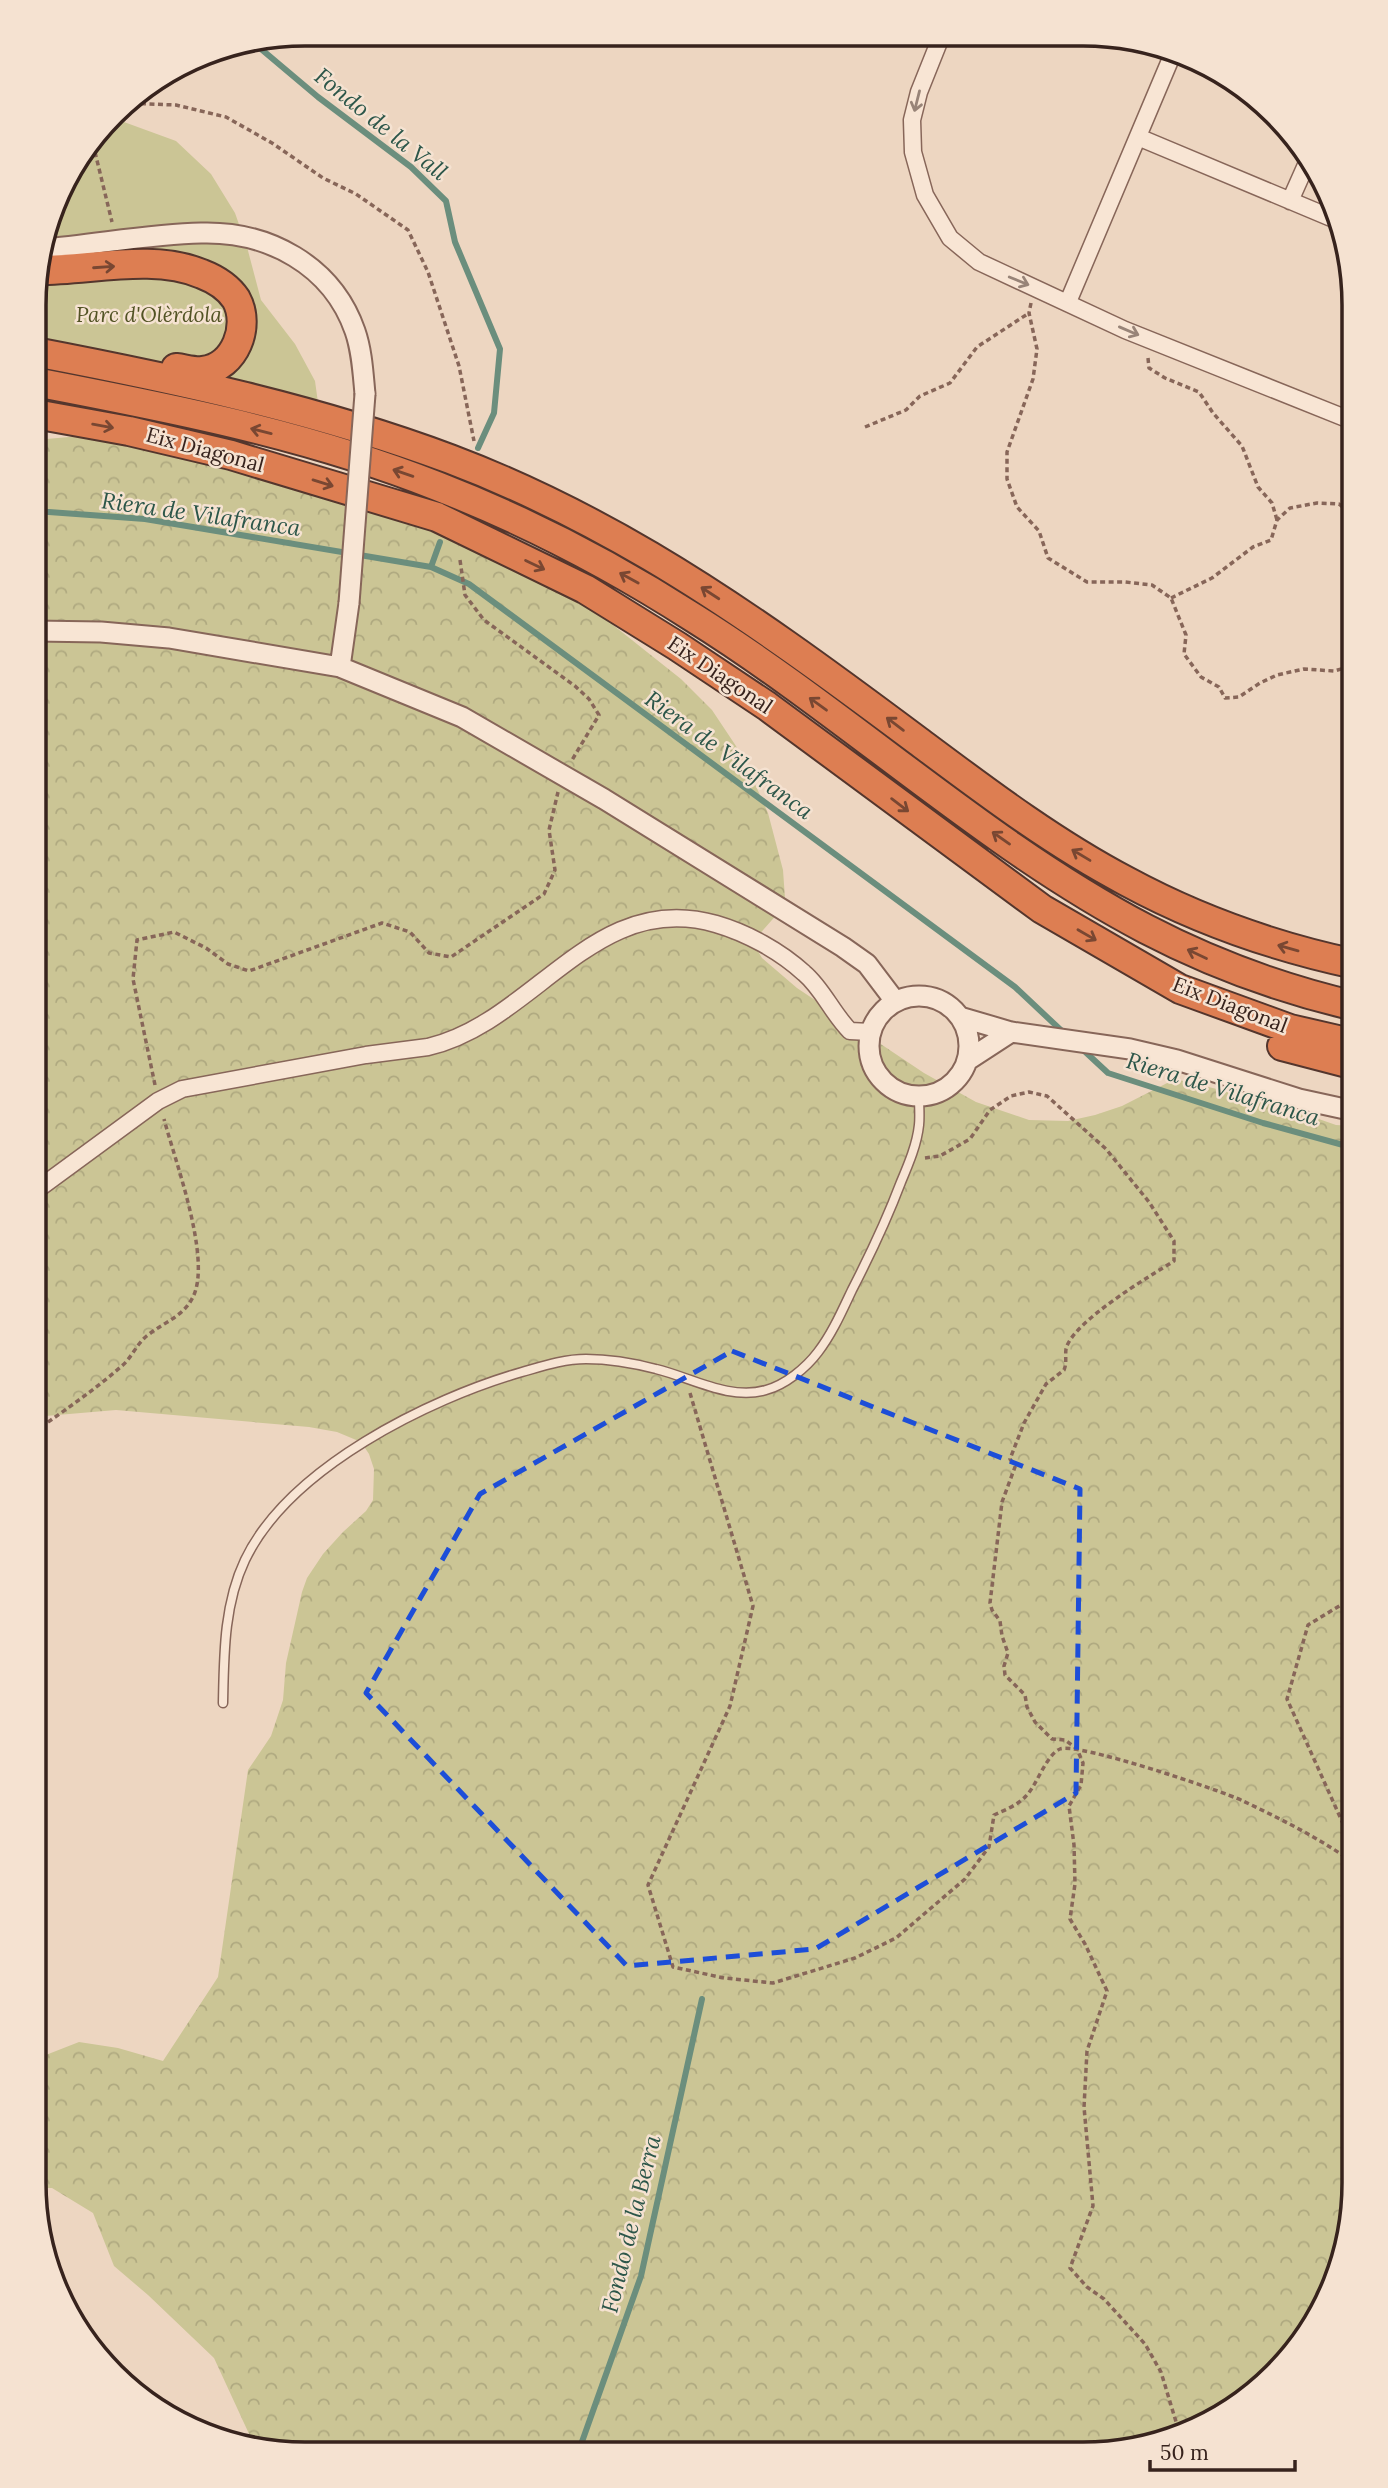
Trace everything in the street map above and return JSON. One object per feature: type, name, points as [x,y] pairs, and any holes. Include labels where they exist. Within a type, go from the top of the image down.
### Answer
[{"type":"highway","points":[[48,269],[139,264],[190,269],[227,289],[240,308],[241,332],[237,345],[230,355],[211,369],[192,371],[74,360]]},
{"type":"highway","points":[[46,354],[210,388],[332,421],[454,460],[528,492],[586,520],[709,593],[840,683],[1025,819],[1075,852],[1126,881],[1205,919],[1261,940],[1342,961]]},
{"type":"highway","name":"Eix Diagonal","points":[[46,385],[157,407],[298,440],[405,474],[505,514],[570,545],[697,620],[847,724],[1024,855],[1117,913],[1247,975],[1342,1003]]},
{"type":"highway","name":"Eix Diagonal","points":[[46,416],[129,430],[231,456],[437,517],[585,589],[677,646],[767,706],[1042,909],[1180,989],[1290,1029],[1342,1041]]},
{"type":"highway","points":[[1180,989],[1207,1014],[1282,1046],[1342,1062]]},
{"type":"street","points":[[937,46],[919,92],[912,120],[913,152],[925,195],[950,239],[979,262],[1145,338],[1342,417]]},
{"type":"street","points":[[1068,302],[1170,61]]},
{"type":"street","points":[[1138,137],[1327,216]]},
{"type":"street","points":[[1290,201],[1304,169]]},
{"type":"street","points":[[52,248],[191,233],[223,234],[265,242],[302,260],[335,291],[347,312],[360,352],[365,394],[349,603],[340,667]]},
{"type":"street","points":[[46,631],[101,632],[169,638],[340,667],[462,718],[562,775],[843,947],[867,964],[895,1001]]},
{"type":"street","points":[[46,1183],[158,1101],[182,1089],[366,1055],[428,1047],[457,1039],[487,1022],[613,933],[635,923],[678,917],[700,919],[743,933],[776,952],[804,973],[816,984],[832,1011],[850,1031],[870,1032]]},
{"type":"street","points":[[922,996],[948,1004],[960,1017],[970,1043],[968,1060],[959,1077],[946,1089],[937,1094],[905,1096],[889,1088],[877,1075],[870,1060],[870,1032],[881,1013],[895,1001],[922,996]]},
{"type":"street","points":[[960,1017],[1012,1032],[1129,1049],[1177,1060],[1299,1099],[1342,1108]]},
{"type":"street","points":[[968,1060],[1012,1032]]},
{"type":"lane","points":[[223,1703],[224,1649],[231,1596],[246,1559],[266,1525],[299,1492],[344,1454],[448,1399],[490,1381],[555,1362],[584,1359],[655,1368],[737,1393],[766,1390],[793,1376],[818,1353],[871,1252],[913,1153],[919,1126],[919,1097]]},
{"type":"path","points":[[141,104],[176,105],[226,117],[272,143],[323,178],[356,194],[408,230],[428,272],[459,366],[474,441]]},
{"type":"path","points":[[95,152],[117,241]]},
{"type":"path","points":[[1035,288],[1029,313],[1037,349],[1033,379],[1007,452],[1007,480],[1017,507],[1039,531],[1048,558],[1087,582],[1152,585],[1171,598],[1186,635],[1184,654],[1201,677],[1219,687],[1225,698],[1239,697],[1277,675],[1304,669],[1334,671],[1342,669]]},
{"type":"path","points":[[865,426],[906,410],[920,396],[950,383],[977,347],[1029,313]]},
{"type":"path","points":[[1145,338],[1149,368],[1165,379],[1199,392],[1213,414],[1242,446],[1258,487],[1272,503],[1277,520],[1272,540],[1253,547],[1212,578],[1171,598]]},
{"type":"path","points":[[1277,520],[1290,508],[1317,503],[1342,507]]},
{"type":"path","points":[[46,1423],[102,1383],[127,1361],[146,1336],[180,1314],[193,1296],[199,1274],[196,1234],[158,1101],[133,979],[137,940],[174,932],[206,948],[228,964],[249,971],[382,923],[410,932],[429,953],[451,957],[544,894],[555,870],[549,830],[562,775],[599,715],[589,699],[575,686],[484,620],[465,595],[460,560]]},
{"type":"path","points":[[913,1153],[925,1158],[940,1156],[970,1139],[990,1110],[1011,1096],[1028,1092],[1046,1096],[1106,1149],[1149,1202],[1174,1241],[1174,1261],[1115,1298],[1083,1325],[1066,1347],[1067,1362],[1064,1370],[1046,1384],[1024,1423],[1010,1459],[1015,1467],[1002,1502],[990,1603],[992,1611],[1000,1621],[1008,1653],[1004,1675],[1025,1695],[1027,1707],[1035,1722],[1052,1739],[1065,1740],[1077,1749],[1083,1763],[1083,1776],[1069,1806],[1075,1884],[1070,1919],[1107,1991],[1087,2051],[1084,2107],[1093,2206],[1070,2269],[1087,2287],[1104,2299],[1145,2344],[1161,2371],[1177,2425]]},
{"type":"path","points":[[686,1378],[754,1606],[730,1706],[648,1885],[673,1967],[724,1978],[773,1983],[855,1958],[896,1938],[965,1879],[989,1847],[994,1815],[1022,1801],[1054,1752],[1062,1748],[1103,1754],[1226,1794],[1321,1839],[1342,1854]]},
{"type":"path","points":[[1342,1604],[1308,1625],[1287,1699],[1342,1821]]},
{"type":"highlighted area","points":[[732,1351],[1080,1489],[1076,1793],[815,1949],[627,1966],[366,1693],[480,1494]]},
{"type":"green space","name":"Parc d'Olèrdola","points":[[121,121],[176,141],[211,174],[235,213],[261,300],[295,344],[315,381],[319,410],[307,425],[277,431],[46,425],[46,288],[50,254],[65,206],[80,175]]},
{"type":"green space","points":[[103,434],[276,454],[540,577],[613,625],[681,679],[712,710],[736,746],[768,813],[783,870],[785,898],[779,912],[757,937],[756,948],[762,958],[797,988],[924,1073],[976,1102],[1029,1120],[1068,1121],[1122,1106],[1175,1079],[1267,1101],[1342,1125],[1342,2200],[1334,2250],[1308,2313],[1267,2367],[1213,2408],[1150,2434],[1100,2442],[288,2442],[254,2438],[251,2437],[214,2358],[114,2266],[93,2213],[52,2188],[46,2188],[46,2055],[79,2042],[118,2048],[163,2061],[218,1977],[248,1770],[271,1736],[283,1700],[286,1663],[302,1592],[307,1578],[323,1554],[366,1511],[373,1500],[374,1469],[361,1442],[337,1432],[309,1427],[116,1410],[46,1416],[46,439]]},
{"type":"waterway","name":"Fondo de la Vall","points":[[261,49],[318,97],[411,167],[446,201],[455,242],[500,349],[494,413],[478,448]]},
{"type":"waterway","name":"Riera de Vilafranca","points":[[46,512],[145,519],[431,567],[469,584],[1015,987],[1064,1033]]},
{"type":"waterway","name":"Fondo de la Vall","points":[[431,567],[440,542]]},
{"type":"waterway","name":"Riera de Vilafranca","points":[[1080,1047],[1108,1073],[1263,1123],[1342,1145]]},
{"type":"waterway","name":"Fondo de la Berra","points":[[582,2442],[641,2276],[702,1999]]}]
